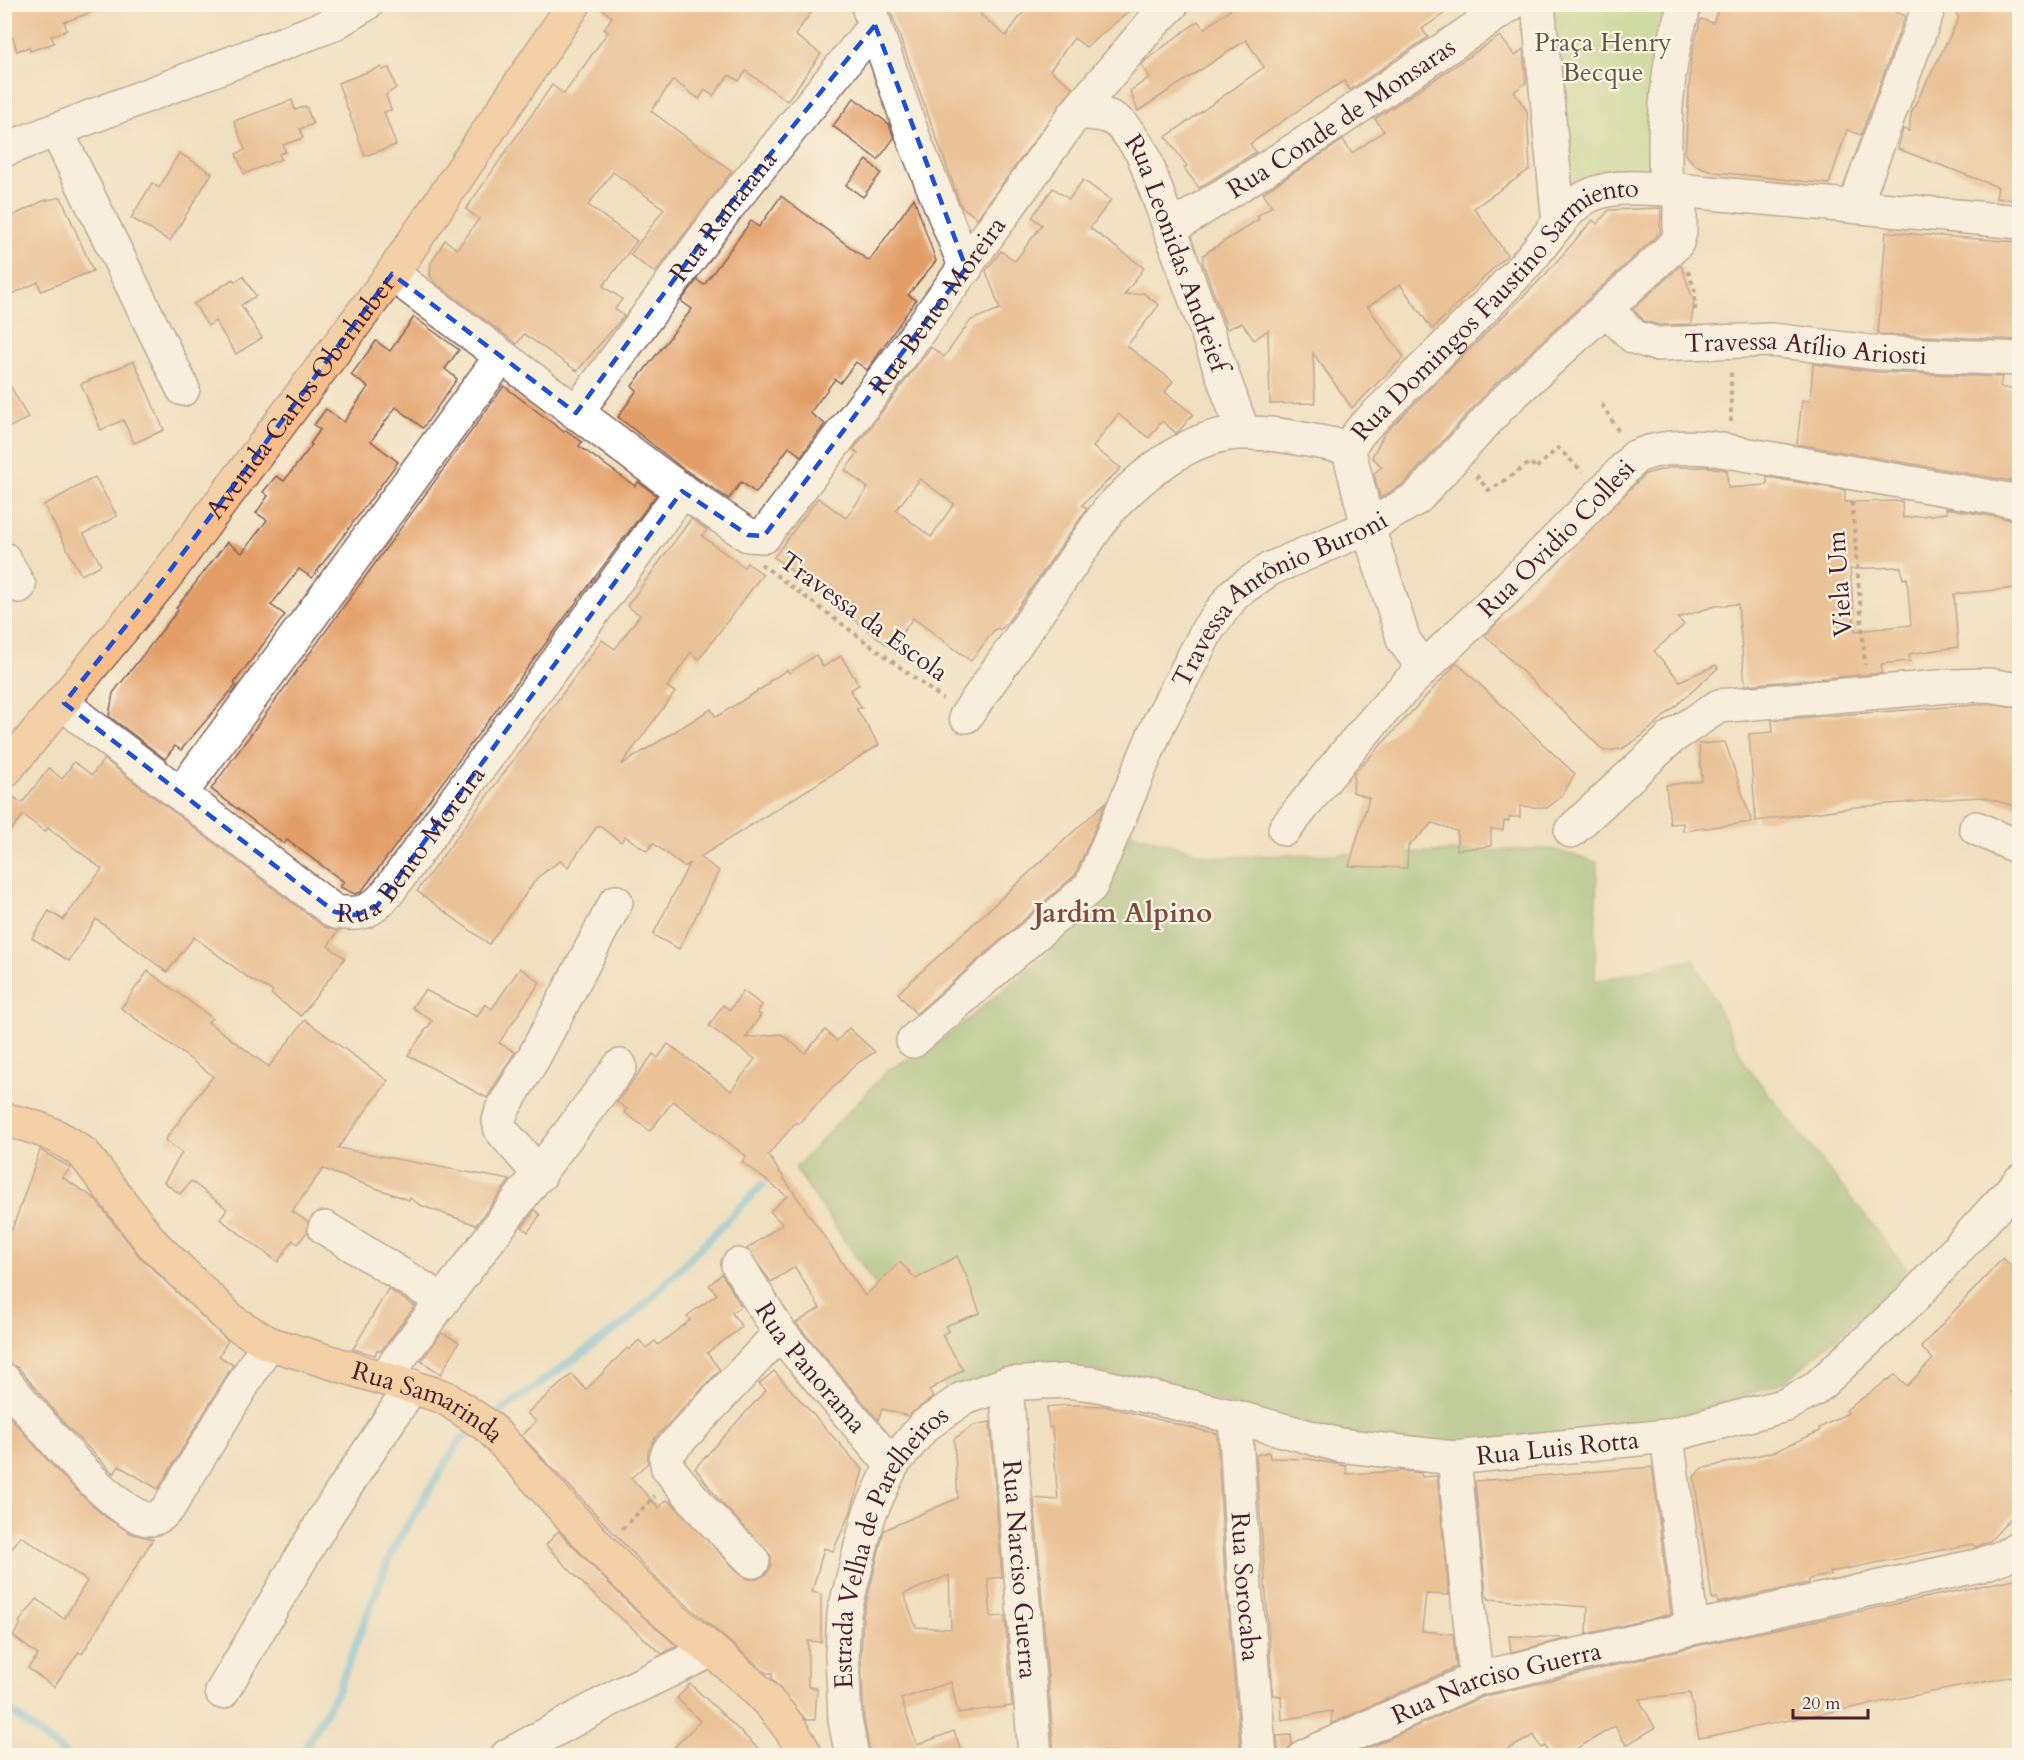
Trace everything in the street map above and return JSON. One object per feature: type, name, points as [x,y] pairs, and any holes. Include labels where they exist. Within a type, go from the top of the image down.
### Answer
[{"type":"main road","name":"Avenida Carlos Oberhuber","points":[[4,772],[64,703],[123,626],[162,581],[392,274],[574,4]]},
{"type":"main road","name":"Rua Samarinda","points":[[4,1120],[41,1129],[69,1142],[84,1154],[152,1243],[233,1322],[268,1343],[444,1397],[489,1427],[646,1595],[769,1702],[788,1724],[806,1755]]},
{"type":"street","points":[[4,150],[331,25],[366,4]]},
{"type":"street","name":"Rua Bento Moreira","points":[[758,538],[768,533],[775,524],[966,268],[1076,113],[1150,26],[1172,4]]},
{"type":"street","name":"Rua Conde de Monsaras","points":[[1170,229],[1298,148],[1511,4]]},
{"type":"street","points":[[1538,4],[1559,224]]},
{"type":"street","points":[[1677,243],[1680,232],[1673,190],[1665,95],[1674,38],[1684,4]]},
{"type":"street","points":[[1855,205],[1868,163],[1930,4]]},
{"type":"street","points":[[871,15],[915,142],[966,268]]},
{"type":"street","name":"Rua Ramaiana","points":[[576,412],[871,15]]},
{"type":"street","name":"Rua Leonidas Andreief","points":[[1076,113],[1100,112],[1122,123],[1143,154],[1243,432]]},
{"type":"street","points":[[56,130],[183,389]]},
{"type":"street","name":"Rua Domingos Faustino Sarmiento","points":[[966,716],[1108,512],[1128,490],[1169,458],[1208,439],[1243,432],[1348,447],[1363,428],[1471,323],[1544,245],[1559,224],[1586,198],[1620,187],[1855,205],[2019,222]]},
{"type":"street","name":"Travessa Antônio Buroni","points":[[913,1041],[1091,886],[1158,724],[1208,629],[1235,593],[1270,568],[1368,527],[1417,498],[1451,457],[1502,404],[1677,243]]},
{"type":"street","points":[[392,274],[682,491],[748,536],[758,538]]},
{"type":"street","name":"Travessa Atílio Ariosti","points":[[1606,309],[1634,337],[1656,344],[1772,340],[1880,353],[2019,359]]},
{"type":"street","points":[[181,793],[501,357]]},
{"type":"street","name":"Rua Ovidio Collesi","points":[[1285,829],[1330,772],[1424,668],[1472,625],[1635,457],[1652,450],[1684,446],[1731,452],[2019,502]]},
{"type":"street","points":[[1348,447],[1368,527],[1404,641],[1424,668]]},
{"type":"street","name":"Rua Bento Moreira","points":[[64,703],[335,912],[356,915],[377,906],[682,491]]},
{"type":"street","points":[[1571,831],[1672,737],[1719,706],[1867,692],[1988,685],[2019,690]]},
{"type":"street","points":[[1976,828],[2019,848]]},
{"type":"street","points":[[540,1175],[501,1130],[499,1121],[502,1110],[534,1057],[616,902]]},
{"type":"street","points":[[222,1692],[326,1516],[442,1300],[540,1175],[620,1066]]},
{"type":"street","name":"Rua Luis Rotta","points":[[1006,1384],[1064,1381],[1094,1384],[1235,1417],[1339,1446],[1454,1458],[1667,1436],[1758,1414],[1786,1405],[1815,1389],[1910,1301],[2019,1181]]},
{"type":"street","points":[[325,1228],[442,1300]]},
{"type":"street","name":"Rua Panorama","points":[[738,1265],[780,1333],[892,1465]]},
{"type":"street","points":[[753,1561],[705,1513],[668,1468],[666,1459],[669,1451],[780,1333]]},
{"type":"street","points":[[4,1380],[92,1482],[137,1515],[150,1519],[162,1515],[169,1507],[268,1343]]},
{"type":"street","name":"Estrada Velha de Parelheiros","points":[[852,1755],[845,1720],[842,1654],[844,1613],[869,1515],[892,1465],[923,1427],[962,1399],[1006,1384]]},
{"type":"street","name":"Rua Narciso Guerra","points":[[1006,1384],[1035,1755]]},
{"type":"street","name":"Rua Sorocaba","points":[[1235,1417],[1244,1575],[1260,1755]]},
{"type":"street","points":[[1667,1436],[1692,1628]]},
{"type":"street","points":[[1454,1458],[1476,1679]]},
{"type":"street","name":"Rua Narciso Guerra","points":[[1305,1755],[1476,1679],[1692,1628],[1981,1565],[2005,1556],[2019,1546]]},
{"type":"street","points":[[507,1755],[621,1694],[710,1651]]},
{"type":"path","points":[[1677,243],[1695,291],[1696,344]]},
{"type":"path","points":[[1731,342],[1731,452]]},
{"type":"path","points":[[1602,404],[1635,457]]},
{"type":"path","points":[[1451,457],[1470,469],[1488,490],[1531,462],[1535,469],[1558,448],[1602,492]]},
{"type":"path","name":"Viela Um","points":[[1850,473],[1867,692]]},
{"type":"path","name":"Travessa da Escola","points":[[758,538],[759,563],[966,716]]},
{"type":"path","points":[[603,1549],[674,1476]]},
{"type":"highlighted area","points":[[875,25],[966,268],[764,536],[748,535],[682,491],[388,892],[377,906],[356,915],[335,912],[64,703],[162,581],[392,274],[576,413],[726,209]]},
{"type":"green space","name":"Praça Henry Becque","points":[[1545,5],[1666,5],[1660,26],[1654,69],[1651,178],[1563,195]]},
{"type":"green space","points":[[1131,833],[1213,857],[1552,849],[1597,862],[1595,981],[1694,959],[1746,1065],[1910,1273],[1786,1381],[1669,1422],[1450,1443],[1362,1438],[1093,1371],[948,1391],[795,1168],[888,1070],[942,1040],[1048,953]]},
{"type":"building","points":[[21,4],[106,4],[106,7],[64,22],[67,30],[51,36],[54,43],[30,51],[29,47],[17,51],[13,38],[4,41],[4,10]]},
{"type":"building","points":[[596,4],[817,4],[795,35],[821,54],[787,101],[746,71],[739,81],[729,75],[713,96],[705,90],[699,99],[673,80],[651,111],[732,171],[655,273],[630,255],[664,209],[613,172],[588,205],[637,241],[603,286],[622,299],[615,309],[624,316],[577,371],[524,334],[517,344],[434,282],[430,275],[431,263],[445,240],[457,249],[479,219],[466,209],[552,85],[564,94],[608,32],[604,29],[612,17]]},
{"type":"building","points":[[888,4],[977,4],[981,15],[1006,36],[1029,4],[1138,4],[1086,47],[1074,38],[1050,70],[1073,88],[977,218],[961,206]]},
{"type":"building","points":[[1238,4],[1458,4],[1422,29],[1428,37],[1350,90],[1344,81],[1313,100],[1250,144],[1256,152],[1199,188],[1184,168],[1187,166],[1166,137],[1264,67],[1246,40],[1138,111],[1130,91],[1150,77],[1141,65],[1146,60],[1198,21],[1204,29]]},
{"type":"building","points":[[1720,4],[1876,4],[1905,16],[1861,135],[1847,130],[1829,184],[1715,172],[1695,165],[1685,154],[1691,57],[1701,19],[1713,23]]},
{"type":"building","points":[[1948,4],[2019,4],[2019,189],[2015,200],[1996,198],[1998,187],[1898,149],[1903,129],[1909,131],[1911,113],[1959,18]]},
{"type":"building","points":[[1500,36],[1515,56],[1523,49],[1526,83],[1514,92],[1527,111],[1530,169],[1474,208],[1507,255],[1432,329],[1400,284],[1368,307],[1404,357],[1352,408],[1313,353],[1315,403],[1270,404],[1268,330],[1254,340],[1242,323],[1227,329],[1203,264],[1203,255],[1259,219],[1257,216],[1272,206],[1263,193],[1343,140],[1352,153],[1384,131],[1375,119]]},
{"type":"building","points":[[381,67],[382,70],[389,68],[396,88],[386,95],[391,110],[384,112],[396,145],[365,156],[338,83]]},
{"type":"building","points":[[854,98],[889,124],[894,138],[878,160],[833,126]]},
{"type":"building","points":[[292,100],[295,110],[306,106],[313,124],[300,129],[303,138],[283,145],[286,152],[279,154],[281,159],[244,174],[236,154],[245,150],[234,121]]},
{"type":"building","points":[[179,153],[212,173],[170,241],[131,218],[152,183],[159,188]]},
{"type":"building","points":[[867,160],[881,173],[863,197],[846,185]]},
{"type":"building","points":[[1083,180],[1111,200],[1090,228],[1144,268],[1124,295],[1143,293],[1159,305],[1127,346],[1173,381],[1165,392],[1193,414],[1176,433],[1162,421],[1149,438],[1118,414],[1093,447],[1121,468],[1082,505],[1087,509],[1007,623],[1001,629],[995,629],[971,661],[913,618],[891,648],[774,557],[818,498],[846,518],[868,488],[845,470],[858,453],[853,450],[931,347],[944,357],[971,320],[1000,309],[986,271],[1001,251],[1015,261],[1042,225],[1032,217],[1053,188],[1069,199]],"holes":[[[920,479],[954,504],[931,537],[896,510]]]},
{"type":"building","points":[[781,196],[869,261],[914,198],[936,261],[908,295],[916,300],[867,370],[856,362],[840,383],[835,379],[810,413],[825,424],[801,456],[789,447],[756,493],[741,482],[729,499],[682,468],[618,417],[637,390],[632,386],[692,309],[681,301],[697,280],[704,285],[751,221],[759,227]]},
{"type":"building","points":[[61,197],[93,271],[41,291],[38,282],[4,298],[4,220],[43,201]]},
{"type":"building","points":[[1661,208],[1660,233],[1489,390],[1405,483],[1380,498],[1374,473],[1382,467],[1372,457],[1384,434],[1544,276],[1593,220],[1597,224],[1609,210]]},
{"type":"building","points":[[1886,232],[2019,242],[2019,340],[1878,334]]},
{"type":"building","points":[[1681,265],[1694,302],[1691,324],[1659,325],[1644,321],[1633,309]]},
{"type":"building","points":[[243,276],[256,296],[241,305],[262,338],[236,354],[215,321],[208,326],[194,304],[233,279],[235,282]]},
{"type":"building","points":[[414,317],[459,350],[445,369],[457,379],[423,428],[396,407],[371,441],[398,462],[312,578],[299,569],[271,605],[285,615],[234,683],[236,685],[181,750],[175,746],[165,759],[109,716],[113,693],[178,610],[176,608],[227,542],[242,553],[267,520],[256,513],[268,496],[263,492],[276,476],[284,481],[312,445],[310,444],[320,430],[314,425],[326,409],[344,422],[368,387],[351,375],[376,341],[390,351]]},
{"type":"building","points":[[134,361],[164,430],[134,443],[123,420],[101,430],[81,384]]},
{"type":"building","points":[[1813,364],[1878,372],[2002,377],[2000,387],[2019,391],[2017,482],[1797,444],[1802,400],[1810,401]]},
{"type":"building","points":[[4,374],[28,418],[4,430]]},
{"type":"building","points":[[504,386],[564,432],[566,430],[582,442],[579,446],[635,486],[638,482],[656,495],[361,892],[355,894],[340,887],[344,882],[287,840],[284,844],[211,789]]},
{"type":"building","points":[[1673,467],[1708,467],[1727,470],[1728,488],[1767,485],[1767,477],[1845,490],[1845,502],[1902,501],[1903,518],[1947,513],[1946,508],[2019,521],[2019,588],[1954,594],[1958,647],[1909,654],[1910,661],[1881,664],[1882,673],[1745,685],[1738,604],[1715,606],[1678,618],[1684,625],[1654,651],[1680,681],[1716,665],[1718,668],[1642,736],[1622,749],[1604,751],[1485,635],[1645,474]],"holes":[[[1901,567],[1903,579],[1907,578],[1911,625],[1855,631],[1850,569]]]},
{"type":"building","points":[[95,477],[117,516],[84,534],[101,565],[81,575],[44,505]]},
{"type":"building","points":[[691,519],[707,530],[702,536],[744,567],[747,563],[763,574],[699,659],[691,652],[667,687],[675,692],[621,765],[711,709],[716,717],[787,670],[789,673],[816,655],[823,667],[841,656],[859,685],[850,690],[862,708],[856,708],[879,745],[700,857],[719,871],[679,949],[653,935],[689,864],[684,867],[653,843],[647,851],[625,836],[621,842],[598,825],[568,867],[560,861],[538,877],[489,944],[417,891],[602,640],[615,649],[640,615],[627,606]]},
{"type":"building","points":[[1457,663],[1575,774],[1561,797],[1547,808],[1520,806],[1520,817],[1509,817],[1509,821],[1504,821],[1503,830],[1491,829],[1491,846],[1457,850],[1457,831],[1433,823],[1408,846],[1407,868],[1349,866],[1369,798],[1353,792],[1354,774]]},
{"type":"building","points":[[1987,704],[2019,708],[2019,807],[1982,797],[1855,807],[1756,821],[1749,734],[1773,732],[1772,720]]},
{"type":"building","points":[[1725,742],[1752,822],[1683,831],[1683,823],[1670,824],[1666,785],[1702,781],[1699,744]]},
{"type":"building","points":[[104,759],[324,927],[338,931],[328,946],[345,958],[301,1016],[271,994],[273,991],[250,979],[194,937],[167,972],[96,919],[69,961],[32,938],[49,911],[63,920],[102,869],[48,828],[45,832],[23,815],[4,839],[4,790],[22,803],[49,768],[62,779],[74,762],[92,775]]},
{"type":"building","points":[[1106,802],[1075,875],[916,1014],[898,993]]},
{"type":"building","points":[[520,968],[540,982],[499,1043],[515,1052],[487,1098],[408,1055],[432,1021],[412,1007],[425,990],[477,1017],[485,1004],[492,1009]]},
{"type":"building","points":[[148,971],[212,1018],[208,1022],[269,1067],[305,1020],[388,1081],[338,1148],[510,1180],[476,1225],[420,1205],[410,1198],[409,1200],[323,1169],[292,1211],[308,1222],[307,1232],[298,1244],[293,1240],[278,1262],[220,1219],[227,1209],[191,1181],[180,1194],[164,1182],[182,1153],[165,1140],[213,1076],[121,1008]]},
{"type":"building","points":[[743,991],[762,1005],[757,1013],[761,1015],[745,1038],[781,1034],[805,1053],[825,1030],[837,1041],[849,1028],[875,1052],[856,1064],[798,1124],[796,1122],[768,1155],[865,1296],[900,1262],[916,1279],[957,1256],[966,1275],[980,1313],[945,1326],[948,1331],[942,1335],[963,1370],[929,1390],[933,1397],[908,1416],[882,1409],[878,1420],[796,1323],[820,1308],[795,1267],[771,1282],[747,1249],[782,1224],[770,1211],[787,1196],[742,1162],[746,1156],[673,1101],[650,1131],[624,1112],[627,1109],[617,1102],[653,1054],[658,1058],[668,1044],[731,1091],[755,1059],[709,1026],[723,1005],[730,1010]]},
{"type":"building","points":[[40,1150],[71,1168],[62,1177],[94,1198],[139,1256],[228,1341],[219,1356],[233,1365],[158,1489],[119,1466],[114,1474],[65,1424],[19,1368],[4,1362],[4,1222],[12,1230]]},
{"type":"building","points":[[535,1210],[540,1215],[528,1232],[522,1227]]},
{"type":"building","points":[[2003,1258],[2019,1274],[2019,1382],[2011,1392],[2019,1400],[2019,1509],[1990,1541],[1976,1547],[1972,1544],[1830,1572],[1831,1575],[1809,1579],[1809,1583],[1718,1603],[1717,1598],[1712,1599],[1694,1477],[1701,1469],[1776,1451],[1820,1431],[1819,1428],[1848,1413],[1846,1410],[1895,1375],[1907,1386],[1933,1359],[1921,1347]]},
{"type":"building","points":[[722,1274],[741,1306],[732,1313],[742,1327],[707,1353],[720,1370],[655,1438],[648,1452],[648,1463],[631,1478],[659,1508],[666,1500],[671,1502],[740,1574],[748,1579],[757,1579],[767,1574],[771,1565],[771,1556],[719,1500],[695,1468],[766,1390],[759,1384],[774,1371],[863,1470],[851,1511],[833,1551],[824,1548],[812,1592],[821,1594],[821,1642],[808,1641],[808,1687],[817,1688],[815,1720],[806,1720],[772,1679],[772,1673],[766,1673],[659,1581],[522,1436],[536,1421],[527,1413],[572,1374],[586,1390],[627,1348],[629,1350],[639,1340],[646,1348],[655,1341],[658,1345],[690,1320],[687,1316],[717,1294],[709,1285]]},
{"type":"building","points":[[388,1289],[415,1306],[381,1351],[377,1350],[375,1355],[353,1349]]},
{"type":"building","points":[[442,1333],[459,1342],[441,1374],[421,1361]]},
{"type":"building","points":[[1104,1406],[1217,1434],[1225,1576],[1241,1755],[1124,1755],[1124,1753],[1083,1750],[1084,1755],[1054,1755],[1034,1498],[1058,1500],[1052,1427],[1049,1428],[1047,1407]]},
{"type":"building","points":[[4,1410],[59,1473],[104,1516],[130,1533],[153,1539],[82,1654],[79,1652],[54,1687],[28,1668],[38,1655],[13,1636],[21,1624],[19,1622],[37,1599],[64,1619],[87,1581],[21,1536],[4,1559]]},
{"type":"building","points":[[990,1422],[1002,1577],[988,1579],[991,1617],[1005,1616],[1012,1706],[958,1713],[951,1682],[901,1699],[917,1745],[954,1731],[963,1755],[870,1755],[864,1718],[861,1654],[863,1616],[884,1530],[958,1498],[954,1439],[974,1425]],"holes":[[[949,1575],[951,1629],[916,1627],[904,1594]]]},
{"type":"building","points":[[1269,1452],[1270,1458],[1309,1459],[1346,1466],[1347,1474],[1403,1471],[1421,1473],[1422,1477],[1437,1476],[1449,1595],[1426,1594],[1422,1631],[1453,1634],[1456,1667],[1331,1724],[1332,1711],[1282,1720],[1281,1696],[1273,1695],[1256,1455]]},
{"type":"building","points":[[1652,1467],[1671,1614],[1587,1634],[1588,1607],[1489,1599],[1486,1595],[1475,1481]]},
{"type":"building","points":[[558,1531],[633,1608],[677,1646],[662,1654],[591,1592],[546,1545]]},
{"type":"building","points":[[2019,1578],[2019,1675],[1699,1738],[1690,1693],[1639,1699],[1655,1728],[1626,1745],[1615,1726],[1566,1755],[1550,1755],[1545,1746],[1541,1748],[1534,1735],[1498,1755],[1352,1755],[1482,1697],[1696,1646]]},
{"type":"building","points":[[1509,1636],[1570,1638],[1511,1652]]},
{"type":"building","points":[[690,1684],[765,1755],[667,1755],[700,1721],[677,1698]]},
{"type":"building","points":[[1291,1735],[1292,1743],[1286,1755],[1279,1755],[1277,1736]]},
{"type":"waterway","points":[[491,1418],[629,1320],[762,1185]]},
{"type":"waterway","points":[[300,1756],[338,1690],[392,1551],[460,1440],[476,1428]]},
{"type":"waterway","points":[[4,1706],[68,1756]]},
{"type":"district","name":"Jardim Alpino","points":[[1123,912]]}]
